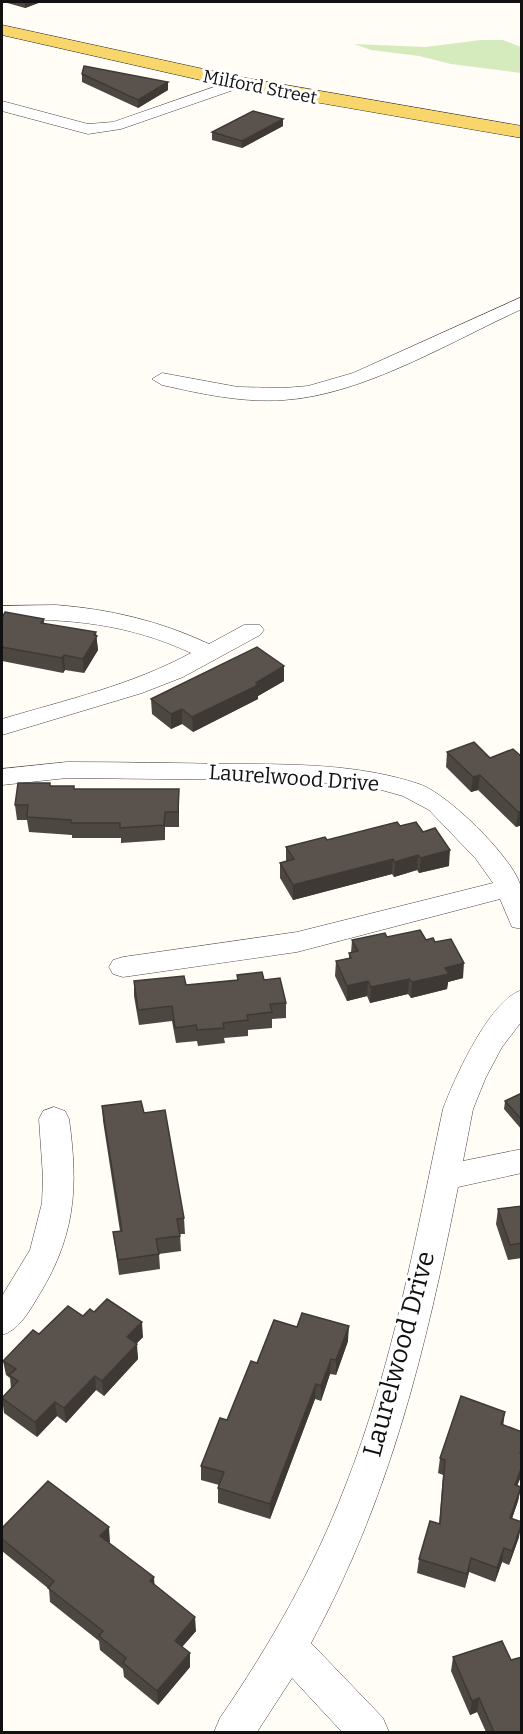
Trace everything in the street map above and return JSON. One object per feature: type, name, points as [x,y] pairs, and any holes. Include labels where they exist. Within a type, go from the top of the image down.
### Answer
[{"type":"main road","name":"Milford Street","points":[[2,30],[240,83],[522,132]]},
{"type":"street","points":[[2,106],[88,129],[115,126],[240,83]]},
{"type":"street","points":[[162,379],[249,396],[289,395],[333,387],[522,302]]},
{"type":"street","points":[[2,613],[40,610],[120,620],[176,636],[208,653]]},
{"type":"street","points":[[2,726],[133,688],[174,672],[252,630]]},
{"type":"street","name":"Laurelwood Drive","points":[[2,777],[67,770],[256,772],[378,781],[412,790],[438,804],[485,853],[508,888],[522,920]]},
{"type":"street","points":[[123,967],[297,942],[508,888]]},
{"type":"street","name":"Laurelwood Drive","points":[[234,1732],[287,1645],[350,1522],[392,1402],[458,1109],[473,1067],[493,1035],[522,1000]]},
{"type":"street","points":[[2,1321],[25,1293],[54,1234],[60,1191],[54,1119]]},
{"type":"street","points":[[444,1177],[522,1161]]},
{"type":"street","points":[[287,1645],[369,1732]]},
{"type":"green space","points":[[481,40],[503,40],[521,47],[521,73],[451,64],[419,56],[371,50],[354,44],[425,47]]},
{"type":"building","points":[[84,66],[168,82],[138,100],[82,74]]},
{"type":"building","points":[[253,111],[283,119],[242,141],[212,132]]},
{"type":"building","points":[[5,612],[44,619],[41,623],[96,632],[94,635],[97,636],[83,659],[64,655],[62,658],[2,647],[2,618]]},
{"type":"building","points":[[257,647],[284,666],[256,683],[258,685],[192,717],[182,709],[171,714],[151,699]]},
{"type":"building","points":[[474,742],[490,758],[513,749],[522,757],[522,811],[518,812],[480,775],[473,777],[447,752]]},
{"type":"building","points":[[18,783],[50,783],[50,786],[74,786],[74,789],[179,789],[178,812],[165,812],[164,825],[120,828],[120,823],[71,823],[71,820],[27,817],[28,805],[15,805]]},
{"type":"building","points":[[397,822],[400,826],[416,822],[423,832],[435,828],[450,850],[421,858],[418,855],[395,862],[393,859],[293,885],[280,863],[294,859],[286,847],[325,837],[327,840]]},
{"type":"building","points":[[420,930],[426,940],[433,938],[435,942],[451,939],[464,963],[445,968],[449,974],[412,982],[409,979],[371,987],[368,981],[347,986],[336,961],[351,958],[349,953],[358,951],[352,940],[385,933],[387,937]]},
{"type":"building","points":[[262,972],[264,980],[280,978],[286,1003],[270,1004],[272,1012],[247,1015],[248,1020],[223,1023],[224,1028],[197,1030],[196,1025],[175,1028],[172,1006],[138,1010],[134,981],[184,976],[186,985],[238,980],[237,975]]},
{"type":"building","points":[[522,1093],[522,1120],[505,1101]]},
{"type":"building","points":[[141,1101],[144,1113],[165,1110],[184,1218],[177,1219],[180,1236],[156,1239],[159,1254],[118,1260],[113,1232],[122,1231],[102,1106]]},
{"type":"building","points":[[522,1206],[522,1243],[510,1245],[498,1209]]},
{"type":"building","points":[[107,1299],[142,1322],[127,1337],[137,1344],[102,1381],[95,1376],[64,1408],[55,1402],[35,1422],[2,1398],[18,1381],[9,1375],[16,1369],[3,1361],[33,1330],[39,1334],[68,1306],[83,1316],[90,1309],[94,1312]]},
{"type":"building","points":[[302,1313],[349,1326],[336,1360],[331,1359],[321,1386],[316,1384],[270,1504],[218,1488],[224,1472],[201,1466],[220,1418],[227,1420],[251,1361],[257,1363],[274,1320],[297,1327]]},
{"type":"building","points":[[461,1396],[505,1412],[501,1424],[522,1432],[520,1453],[522,1454],[522,1466],[515,1485],[521,1487],[510,1518],[522,1523],[512,1551],[504,1548],[497,1568],[471,1558],[467,1574],[419,1559],[430,1521],[440,1524],[445,1460],[440,1458]]},
{"type":"building","points":[[48,1481],[109,1527],[100,1536],[154,1577],[150,1581],[195,1617],[175,1641],[190,1653],[157,1691],[123,1663],[126,1658],[99,1636],[103,1631],[48,1588],[54,1581],[2,1539],[2,1528]]},
{"type":"building","points":[[502,1641],[511,1660],[522,1657],[522,1732],[494,1732],[479,1698],[472,1701],[453,1657]]}]
